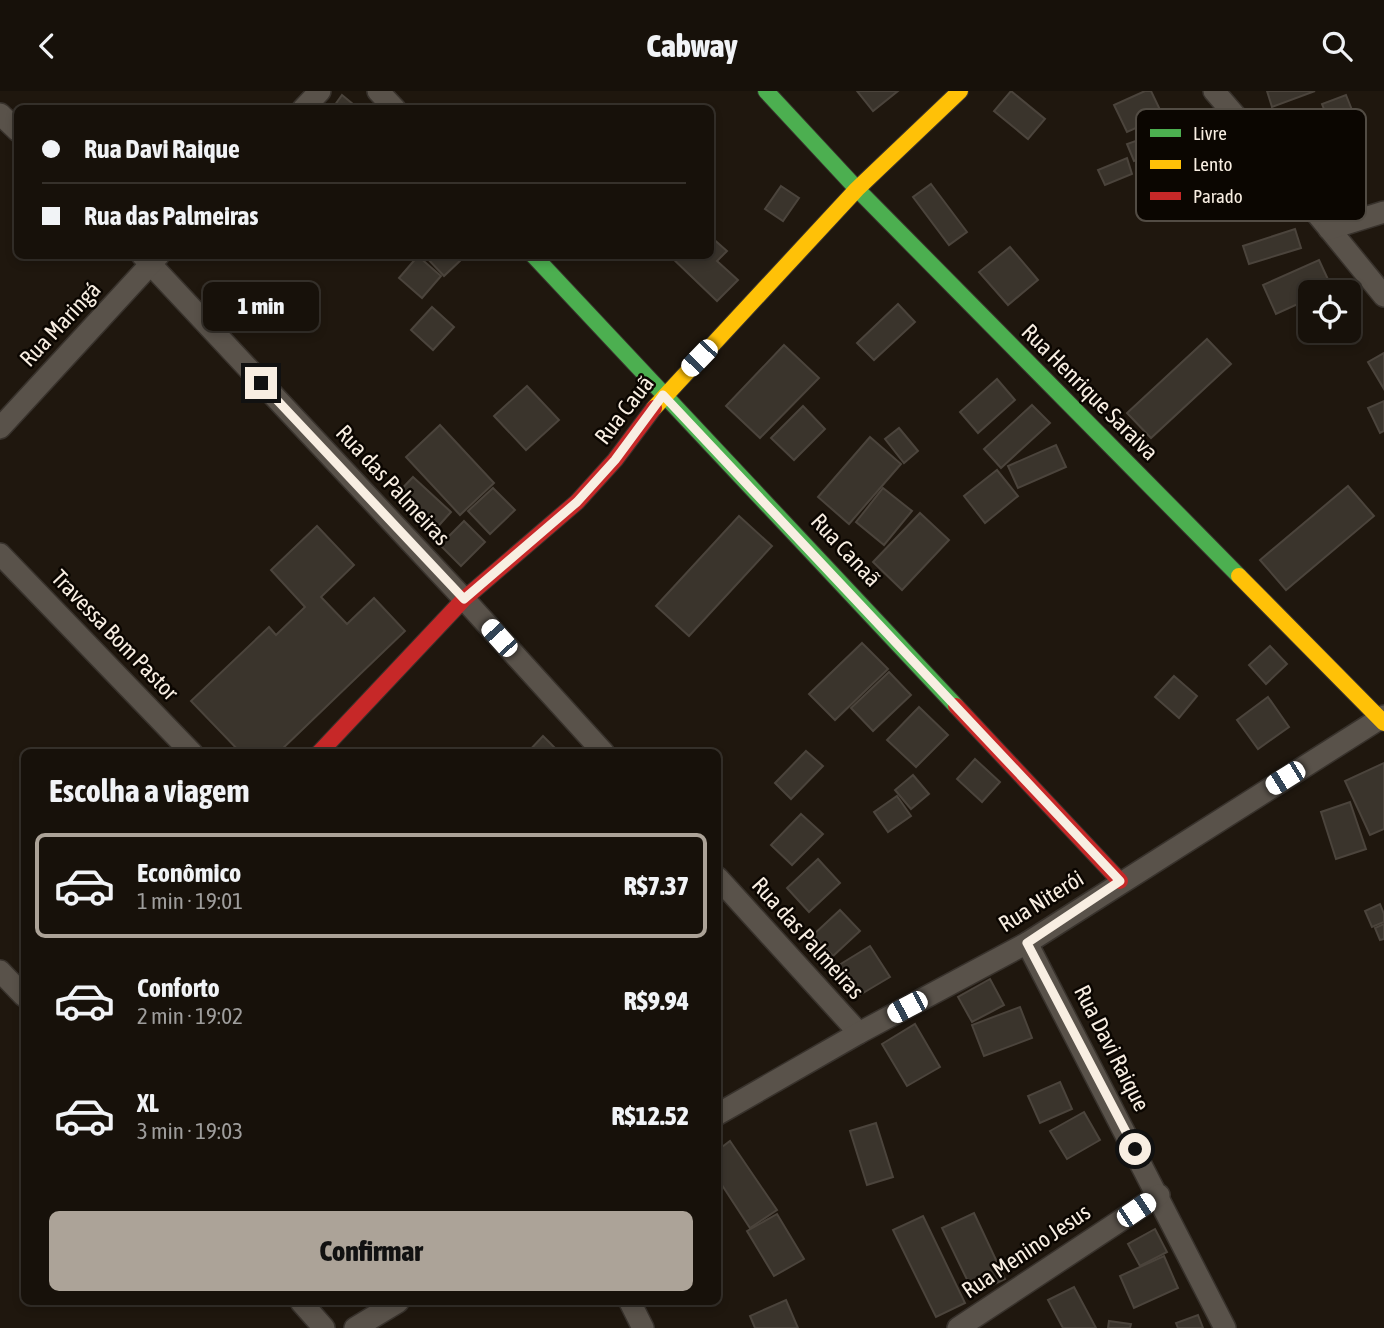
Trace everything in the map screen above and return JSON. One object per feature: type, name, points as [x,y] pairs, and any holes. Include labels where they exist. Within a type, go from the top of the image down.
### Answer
[{"type":"street","points":[[307,105],[320,91]]},
{"type":"street","points":[[378,91],[391,105]]},
{"type":"street","name":"Rua Henrique Saraiva","points":[[766,91],[857,189],[1382,719]]},
{"type":"street","name":"Rua Cauã","points":[[323,749],[464,599],[577,502],[615,460],[663,395],[857,189],[960,91]]},
{"type":"street","points":[[1214,91],[1229,109]]},
{"type":"street","points":[[0,114],[14,127]]},
{"type":"street","points":[[1366,218],[1384,212]]},
{"type":"street","points":[[1322,221],[1384,296]]},
{"type":"street","points":[[1329,229],[1355,221]]},
{"type":"street","name":"Rua Maringá","points":[[0,428],[149,259]]},
{"type":"street","name":"Rua das Palmeiras","points":[[151,259],[600,749]]},
{"type":"street","name":"Rua Canaã","points":[[537,259],[1120,881]]},
{"type":"street","name":"Travessa Bom Pastor","points":[[0,554],[188,749]]},
{"type":"street","name":"Rua Niterói","points":[[721,1112],[859,1033],[1027,943],[1120,881],[1382,719]]},
{"type":"street","name":"Rua das Palmeiras","points":[[721,881],[859,1033]]},
{"type":"street","name":"Rua Davi Raique","points":[[1027,943],[1159,1195],[1225,1328]]},
{"type":"street","points":[[0,971],[21,993]]},
{"type":"street","name":"Rua Menino Jesus","points":[[958,1328],[1159,1195]]},
{"type":"street","points":[[304,1305],[324,1328]]},
{"type":"street","points":[[355,1328],[393,1305]]},
{"type":"street","points":[[631,1305],[643,1328]]},
{"type":"building","points":[[857,91],[898,91],[873,111]]},
{"type":"building","points":[[1011,91],[1045,119],[1028,139],[994,111]]},
{"type":"building","points":[[1145,91],[1151,91],[1160,109],[1136,109],[1136,128],[1127,132],[1114,105]]},
{"type":"building","points":[[1267,91],[1315,91],[1272,107]]},
{"type":"building","points":[[342,95],[354,105],[335,105]]},
{"type":"building","points":[[1346,95],[1352,109],[1324,109],[1322,104]]},
{"type":"building","points":[[1136,141],[1136,160],[1134,161],[1127,144]]},
{"type":"building","points":[[1127,158],[1132,174],[1105,185],[1098,170]]},
{"type":"building","points":[[931,184],[967,232],[949,245],[913,197]]},
{"type":"building","points":[[781,186],[799,198],[783,221],[765,209]]},
{"type":"building","points":[[1295,229],[1301,248],[1249,264],[1243,246]]},
{"type":"building","points":[[714,240],[727,251],[717,261],[738,280],[717,301],[673,259],[714,259]]},
{"type":"building","points":[[1010,247],[1038,280],[1008,305],[979,272]]},
{"type":"building","points":[[415,259],[421,259],[441,276],[422,298],[399,278]]},
{"type":"building","points":[[428,259],[462,259],[444,276]]},
{"type":"building","points":[[1319,260],[1328,280],[1298,280],[1298,304],[1276,314],[1263,285]]},
{"type":"building","points":[[898,304],[915,322],[874,360],[857,343]]},
{"type":"building","points":[[432,307],[454,327],[433,350],[411,330]]},
{"type":"building","points":[[1207,339],[1231,364],[1151,438],[1127,413]]},
{"type":"building","points":[[784,345],[819,378],[760,438],[726,406]]},
{"type":"building","points":[[1384,353],[1384,389],[1368,362]]},
{"type":"building","points":[[997,379],[1015,400],[978,433],[960,412]]},
{"type":"building","points":[[527,386],[559,420],[526,450],[494,416]]},
{"type":"building","points":[[1384,401],[1384,431],[1380,433],[1368,408]]},
{"type":"building","points":[[1032,405],[1050,423],[1001,468],[984,449]]},
{"type":"building","points":[[803,406],[825,429],[794,460],[771,438]]},
{"type":"building","points":[[440,425],[494,483],[460,515],[406,457]]},
{"type":"building","points":[[899,428],[918,451],[904,463],[885,439]]},
{"type":"building","points":[[870,437],[901,464],[849,524],[818,497]]},
{"type":"building","points":[[1056,445],[1066,467],[1018,488],[1008,466]]},
{"type":"building","points":[[997,470],[1018,496],[985,523],[964,496]]},
{"type":"building","points":[[413,477],[451,512],[433,532],[395,496]]},
{"type":"building","points":[[1348,486],[1374,516],[1286,590],[1260,560]]},
{"type":"building","points":[[493,488],[515,510],[490,534],[468,511]]},
{"type":"building","points":[[883,488],[912,511],[884,545],[856,522]]},
{"type":"building","points":[[920,513],[949,540],[902,590],[873,562]]},
{"type":"building","points":[[739,516],[772,546],[689,636],[656,606]]},
{"type":"building","points":[[464,521],[485,542],[461,566],[440,545]]},
{"type":"building","points":[[317,526],[354,565],[321,597],[347,624],[374,598],[405,631],[282,749],[237,749],[191,701],[269,627],[276,635],[305,607],[271,570]]},
{"type":"building","points":[[862,643],[888,669],[835,720],[809,694]]},
{"type":"building","points":[[1270,646],[1287,664],[1266,684],[1249,665]]},
{"type":"building","points":[[889,672],[911,695],[873,731],[851,708]]},
{"type":"building","points":[[1174,676],[1197,696],[1179,718],[1155,697]]},
{"type":"building","points":[[1268,697],[1289,727],[1258,749],[1237,720]]},
{"type":"building","points":[[919,707],[948,735],[916,767],[887,740]]},
{"type":"building","points":[[543,736],[556,749],[531,749]]},
{"type":"building","points":[[806,751],[823,766],[791,799],[775,783]]},
{"type":"building","points":[[975,759],[1000,782],[982,802],[957,779]]},
{"type":"building","points":[[1384,763],[1384,829],[1370,835],[1345,781]]},
{"type":"building","points":[[913,775],[929,794],[911,809],[895,790]]},
{"type":"building","points":[[897,796],[911,816],[888,832],[874,812]]},
{"type":"building","points":[[1350,802],[1366,849],[1336,859],[1321,812]]},
{"type":"building","points":[[801,814],[823,834],[792,865],[771,845]]},
{"type":"building","points":[[818,859],[840,883],[809,912],[787,888]]},
{"type":"building","points":[[1380,904],[1384,922],[1372,927],[1365,911]]},
{"type":"building","points":[[840,910],[860,931],[833,956],[813,935]]},
{"type":"building","points":[[1384,924],[1384,939],[1380,940],[1375,928]]},
{"type":"building","points":[[870,946],[890,977],[858,996],[839,965]]},
{"type":"building","points":[[990,979],[1004,1005],[972,1022],[958,997]]},
{"type":"building","points":[[1020,1007],[1032,1038],[984,1056],[972,1025]]},
{"type":"building","points":[[915,1024],[940,1067],[907,1086],[882,1044]]},
{"type":"building","points":[[1060,1082],[1072,1109],[1040,1123],[1028,1096]]},
{"type":"building","points":[[1084,1112],[1100,1140],[1067,1159],[1050,1131]]},
{"type":"building","points":[[876,1123],[893,1177],[867,1185],[850,1131]]},
{"type":"building","points":[[730,1141],[777,1210],[750,1228],[721,1184],[721,1148]]},
{"type":"building","points":[[974,1213],[1005,1279],[974,1294],[942,1228]]},
{"type":"building","points":[[777,1214],[804,1259],[774,1276],[747,1231]]},
{"type":"building","points":[[923,1216],[965,1303],[936,1317],[893,1230]]},
{"type":"building","points":[[1155,1229],[1167,1252],[1140,1266],[1128,1244]]},
{"type":"building","points":[[1164,1256],[1178,1288],[1134,1308],[1120,1276]]},
{"type":"building","points":[[1074,1287],[1096,1328],[1063,1328],[1048,1300]]},
{"type":"building","points":[[786,1300],[798,1328],[755,1328],[750,1316]]},
{"type":"building","points":[[1198,1315],[1203,1328],[1178,1328],[1176,1323]]},
{"type":"building","points":[[1109,1321],[1131,1324],[1130,1328],[1108,1328]]},
{"type":"traffic: fast","points":[[766,91],[857,189],[1239,576]]},
{"type":"traffic: fast","points":[[537,259],[956,706]]},
{"type":"traffic: slow","points":[[654,408],[857,189],[960,91]]},
{"type":"traffic: slow","points":[[1239,576],[1384,723]]},
{"type":"traffic: jam","points":[[323,749],[464,599],[577,502],[615,460],[654,408]]},
{"type":"traffic: jam","points":[[956,706],[1120,881]]},
{"type":"route","points":[[261,383],[464,599],[577,502],[615,460],[663,395],[1120,881],[1027,943],[1135,1149]]}]
